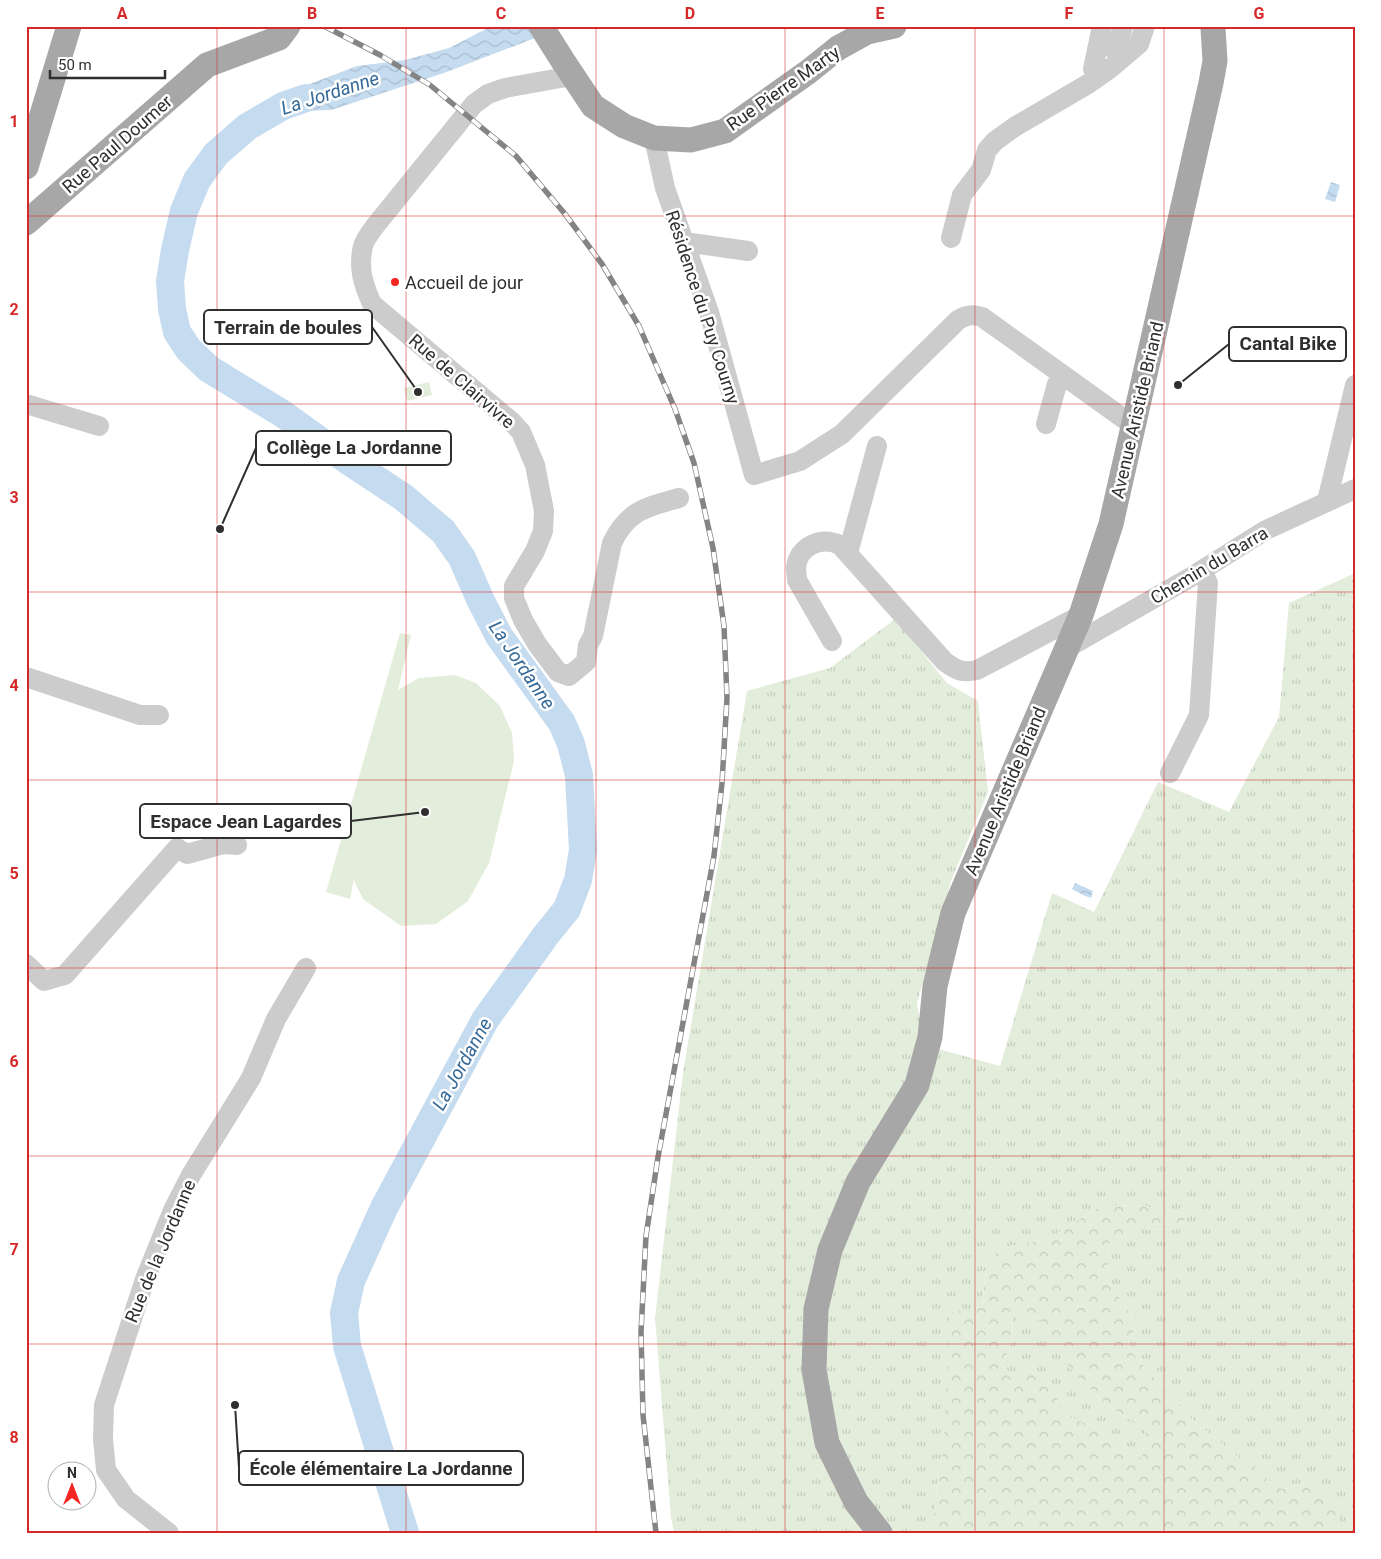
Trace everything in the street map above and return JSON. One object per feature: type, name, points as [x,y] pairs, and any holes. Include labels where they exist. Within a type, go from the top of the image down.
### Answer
[{"type":"main road","points":[[26,167],[69,26]]},
{"type":"main road","name":"Rue Paul Doumer","points":[[26,223],[207,65],[278,38],[288,26]]},
{"type":"main road","name":"Rue Pierre Marty","points":[[541,26],[593,106],[624,126],[654,138],[691,140],[725,130],[808,72],[838,48],[867,32],[894,26]]},
{"type":"main road","name":"Avenue Aristide Briand","points":[[880,1533],[856,1502],[827,1443],[814,1370],[816,1310],[830,1250],[858,1182],[917,1085],[930,1037],[935,986],[953,914],[1081,615],[1111,524],[1211,84],[1215,61],[1210,27]]},
{"type":"street","points":[[1098,77],[1092,69],[1102,26]]},
{"type":"street","points":[[1123,26],[1116,53],[1127,55]]},
{"type":"street","points":[[951,238],[962,196],[980,170],[986,150],[1016,126],[1098,77],[1127,55],[1139,44],[1145,26]]},
{"type":"street","name":"Rue de Clairvivre","points":[[572,76],[505,88],[488,94],[474,104],[375,226],[364,245],[361,273],[363,284],[372,304],[498,410],[521,432],[535,465],[544,511],[544,531],[514,586],[514,598],[537,644],[558,672],[570,676],[586,662],[588,645],[593,636],[612,543],[618,530],[630,517],[644,508],[679,498]]},
{"type":"street","name":"Résidence du Puy Courny","points":[[654,138],[665,188],[709,312],[754,475],[800,461],[842,434],[958,320],[966,316],[982,317],[1063,376]]},
{"type":"street","points":[[684,242],[748,251]]},
{"type":"street","points":[[1046,424],[1057,384],[1063,376],[1134,426]]},
{"type":"street","points":[[1327,501],[1355,386]]},
{"type":"street","points":[[26,404],[99,426]]},
{"type":"street","points":[[848,553],[877,446]]},
{"type":"street","name":"Chemin du Barra","points":[[1067,648],[1202,571],[1266,530],[1355,489]]},
{"type":"street","points":[[832,641],[797,580],[796,569],[803,550],[812,544],[822,541],[840,545],[945,662],[957,670],[966,672],[978,670],[1081,615]]},
{"type":"street","points":[[1170,772],[1199,715],[1208,583],[1202,571]]},
{"type":"street","points":[[26,677],[140,715],[159,715]]},
{"type":"street","points":[[26,964],[44,981],[65,975],[177,848],[187,854],[223,844],[237,845]]},
{"type":"street","name":"Rue de la Jordanne","points":[[169,1533],[126,1499],[106,1470],[103,1439],[104,1405],[142,1289],[173,1210],[251,1078],[276,1019],[306,968]]},
{"type":"green space","points":[[429,382],[432,395],[407,401],[404,388]]},
{"type":"green space","points":[[1355,573],[1355,1533],[1338,1533],[1339,1519],[1303,1483],[1284,1489],[1275,1487],[1258,1468],[1238,1457],[1188,1416],[1128,1348],[1137,1322],[1107,1280],[1109,1244],[1138,1230],[1181,1229],[1186,1214],[1139,1205],[1101,1206],[1048,1239],[1005,1247],[987,1259],[982,1306],[944,1440],[937,1482],[935,1514],[915,1533],[674,1533],[671,1518],[655,1318],[683,1073],[747,691],[830,668],[895,619],[947,683],[978,701],[988,792],[951,881],[917,1003],[924,1045],[1000,1066],[1052,893],[1094,912],[1158,782],[1229,812],[1279,717],[1289,603]]},
{"type":"green space","points":[[400,633],[411,635],[398,690],[419,678],[455,675],[476,683],[500,706],[512,733],[514,761],[489,863],[468,901],[436,924],[401,926],[363,899],[354,879],[350,899],[326,892]]},
{"type":"green space","points":[[1139,1205],[1186,1214],[1182,1229],[1138,1230],[1109,1244],[1107,1280],[1137,1322],[1128,1348],[1188,1416],[1238,1457],[1258,1468],[1275,1487],[1284,1489],[1303,1483],[1317,1486],[1333,1498],[1339,1519],[1338,1533],[915,1533],[935,1513],[937,1482],[944,1440],[949,1313],[982,1306],[987,1259],[1005,1247],[1048,1239],[1101,1206]],"holes":[[[1026,1311],[1047,1326],[1061,1357],[1082,1382],[1105,1403],[1146,1431],[1142,1458],[1090,1425],[1062,1414],[1054,1389],[1030,1363],[1014,1375],[1001,1365],[1011,1345],[1013,1325],[1010,1312]]]},
{"type":"green space","points":[[1010,1311],[1026,1311],[1047,1326],[1061,1356],[1082,1382],[1105,1403],[1146,1431],[1142,1458],[1090,1425],[1062,1414],[1054,1389],[1030,1363],[1014,1375],[1001,1365],[1011,1345],[1013,1325]]},
{"type":"water","points":[[492,26],[554,26],[535,38],[444,73],[331,110],[272,112],[307,85],[357,66],[405,60],[449,48]]},
{"type":"water","points":[[1331,182],[1340,185],[1335,202],[1325,199]]},
{"type":"water","points":[[1075,883],[1093,891],[1091,898],[1072,889]]},
{"type":"waterway","name":"La Jordanne","points":[[306,98],[283,106],[247,127],[216,154],[197,180],[184,211],[170,281],[172,309],[177,332],[189,350],[209,369],[283,414],[403,497],[443,531],[462,558],[499,636],[562,723],[571,744],[579,775],[583,850],[578,880],[567,909],[485,1020],[384,1208],[351,1281],[344,1313],[347,1346],[405,1533]]},
{"type":"railway","points":[[324,26],[380,55],[430,85],[516,156],[565,214],[602,264],[639,326],[675,409],[694,463],[713,548],[724,626],[727,698],[722,783],[714,856],[658,1157],[646,1236],[641,1332],[643,1415],[656,1533]]},
{"type":"place","name":"Accueil de jour","points":[[395,282]]},
{"type":"place","name":"Cantal Bike","points":[[1178,385]]},
{"type":"place","name":"Terrain de boules","points":[[418,392]]},
{"type":"place","name":"Collège La Jordanne","points":[[220,529]]},
{"type":"place","name":"Espace Jean Lagardes","points":[[425,812]]},
{"type":"place","name":"École élémentaire La Jordanne","points":[[235,1405]]}]
